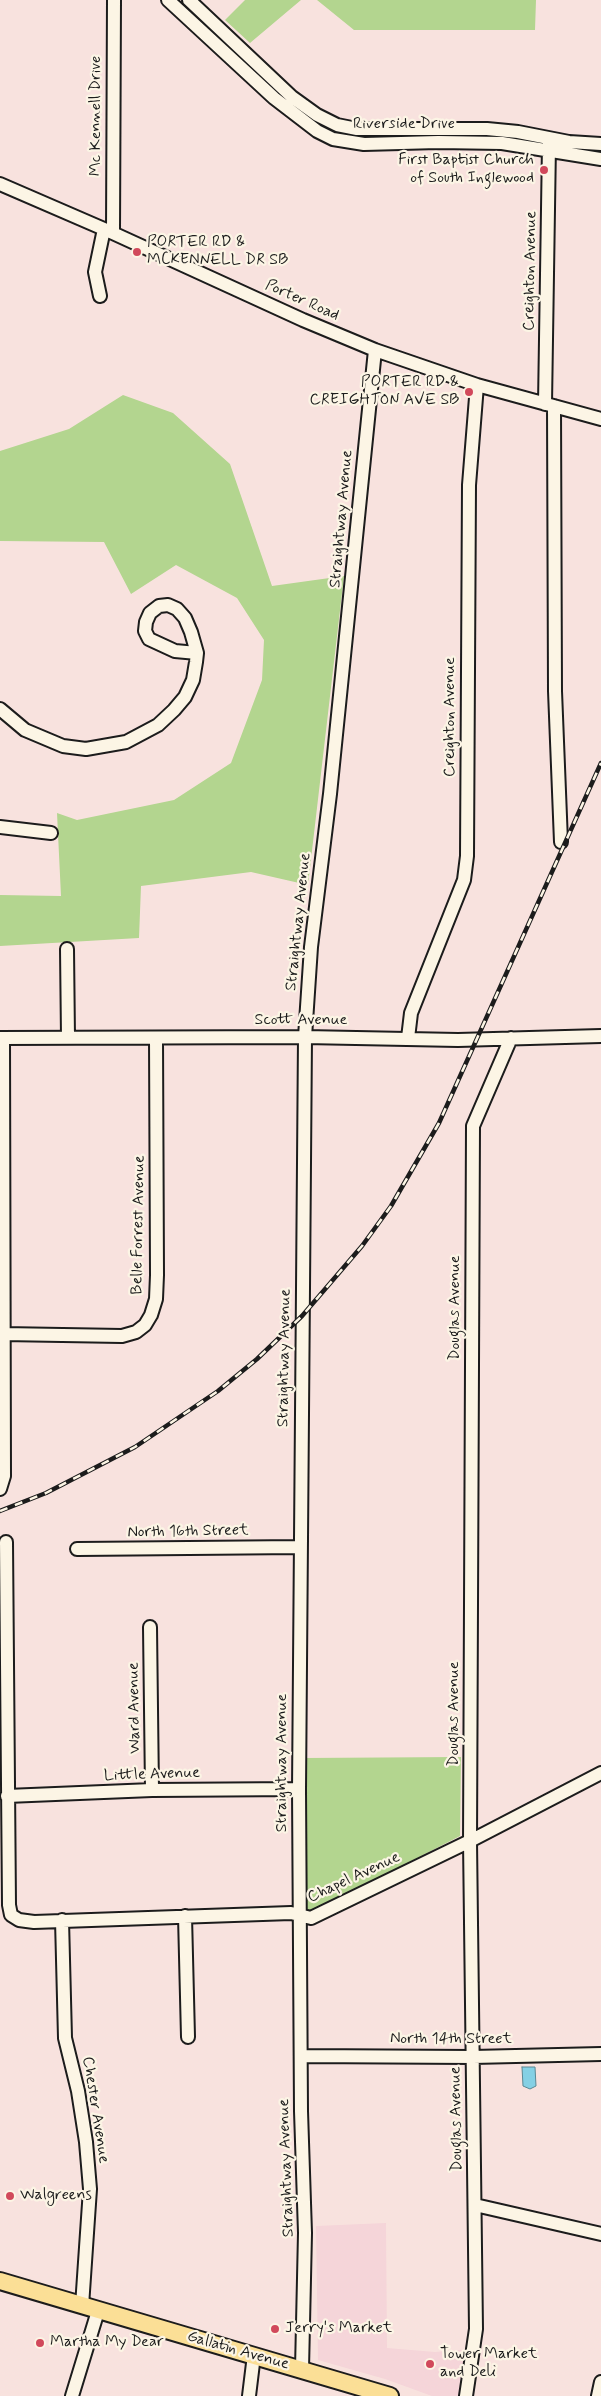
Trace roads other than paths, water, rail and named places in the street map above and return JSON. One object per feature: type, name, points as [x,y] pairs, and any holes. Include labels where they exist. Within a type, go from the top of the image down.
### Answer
[{"type":"main road","name":"Gallatin Avenue","points":[[0,2281],[390,2396]]},
{"type":"street","name":"Mc Kennell Drive","points":[[100,296],[95,272],[108,231],[114,0]]},
{"type":"street","name":"Riverside Drive","points":[[168,0],[242,70],[297,117],[317,131],[346,142],[364,144],[485,142],[601,160]]},
{"type":"street","name":"Riverside Drive","points":[[189,0],[292,96],[317,115],[337,125],[350,127],[487,129],[601,144]]},
{"type":"street","points":[[191,21],[201,12]]},
{"type":"street","points":[[346,142],[350,127]]},
{"type":"street","name":"Creighton Avenue","points":[[550,138],[549,405],[554,691],[561,842]]},
{"type":"street","name":"Porter Road","points":[[0,184],[303,320],[375,350],[477,385],[601,419]]},
{"type":"street","name":"Straightway Avenue","points":[[302,2369],[305,2233],[301,2056],[299,1789],[305,1037],[311,947],[330,794],[375,350]]},
{"type":"street","name":"Creighton Avenue","points":[[408,1038],[411,1013],[464,880],[467,856],[469,485],[477,385]]},
{"type":"street","points":[[0,709],[25,730],[62,746],[86,749],[126,742],[158,725],[185,697],[193,680],[196,653],[192,632],[185,618],[177,609],[168,604],[159,606],[150,613],[145,631],[148,639],[175,651],[196,653]]},
{"type":"street","points":[[0,827],[51,834]]},
{"type":"street","points":[[67,949],[68,1038]]},
{"type":"street","name":"Scott Avenue","points":[[1,1038],[511,1038],[601,1036]]},
{"type":"street","points":[[0,1488],[4,1476],[1,1038]]},
{"type":"street","name":"Belle Forrest Avenue","points":[[3,1334],[122,1336],[136,1332],[145,1325],[151,1315],[156,1299],[157,1275],[156,1038]]},
{"type":"street","name":"Douglas Avenue","points":[[466,2396],[476,2329],[470,1841],[473,1126],[511,1038]]},
{"type":"street","points":[[6,1542],[3,1591],[7,1796]]},
{"type":"street","name":"North 16th Street","points":[[77,1549],[300,1547]]},
{"type":"street","name":"Ward Avenue","points":[[150,1626],[152,1790]]},
{"type":"street","name":"Chapel Avenue","points":[[7,1796],[9,1905],[11,1915],[19,1920],[291,1913],[311,1918],[470,1841],[601,1773]]},
{"type":"street","name":"Little Avenue","points":[[7,1796],[152,1790],[299,1789]]},
{"type":"street","points":[[185,1916],[188,2037]]},
{"type":"street","name":"Chester Avenue","points":[[62,1920],[65,2038],[78,2091],[86,2142],[90,2189],[90,2308],[72,2396]]},
{"type":"street","name":"North 14th Street","points":[[301,2056],[473,2057],[601,2054]]},
{"type":"street","points":[[475,2205],[601,2234]]},
{"type":"street","points":[[249,2396],[254,2355]]},
{"type":"street","points":[[598,2396],[601,2382]]},
{"type":"water","points":[[522,2067],[535,2067],[536,2086],[530,2089],[523,2086]]},
{"type":"railway","points":[[0,1511],[46,1493],[135,1447],[218,1391],[257,1359],[302,1316],[362,1246],[391,1206],[439,1123],[601,763]]},
{"type":"place","name":"First Baptist Church of South Inglewood","points":[[544,170]]},
{"type":"place","name":"PORTER RD & MCKENNELL DR SB","points":[[137,252]]},
{"type":"place","name":"PORTER RD & CREIGHTON AVE SB","points":[[469,392]]},
{"type":"place","name":"Walgreens","points":[[10,2196]]},
{"type":"place","name":"Jerry's Market","points":[[275,2329]]},
{"type":"place","name":"Martha My Dear","points":[[40,2343]]},
{"type":"place","name":"Tower Market and Deli","points":[[430,2364]]}]
